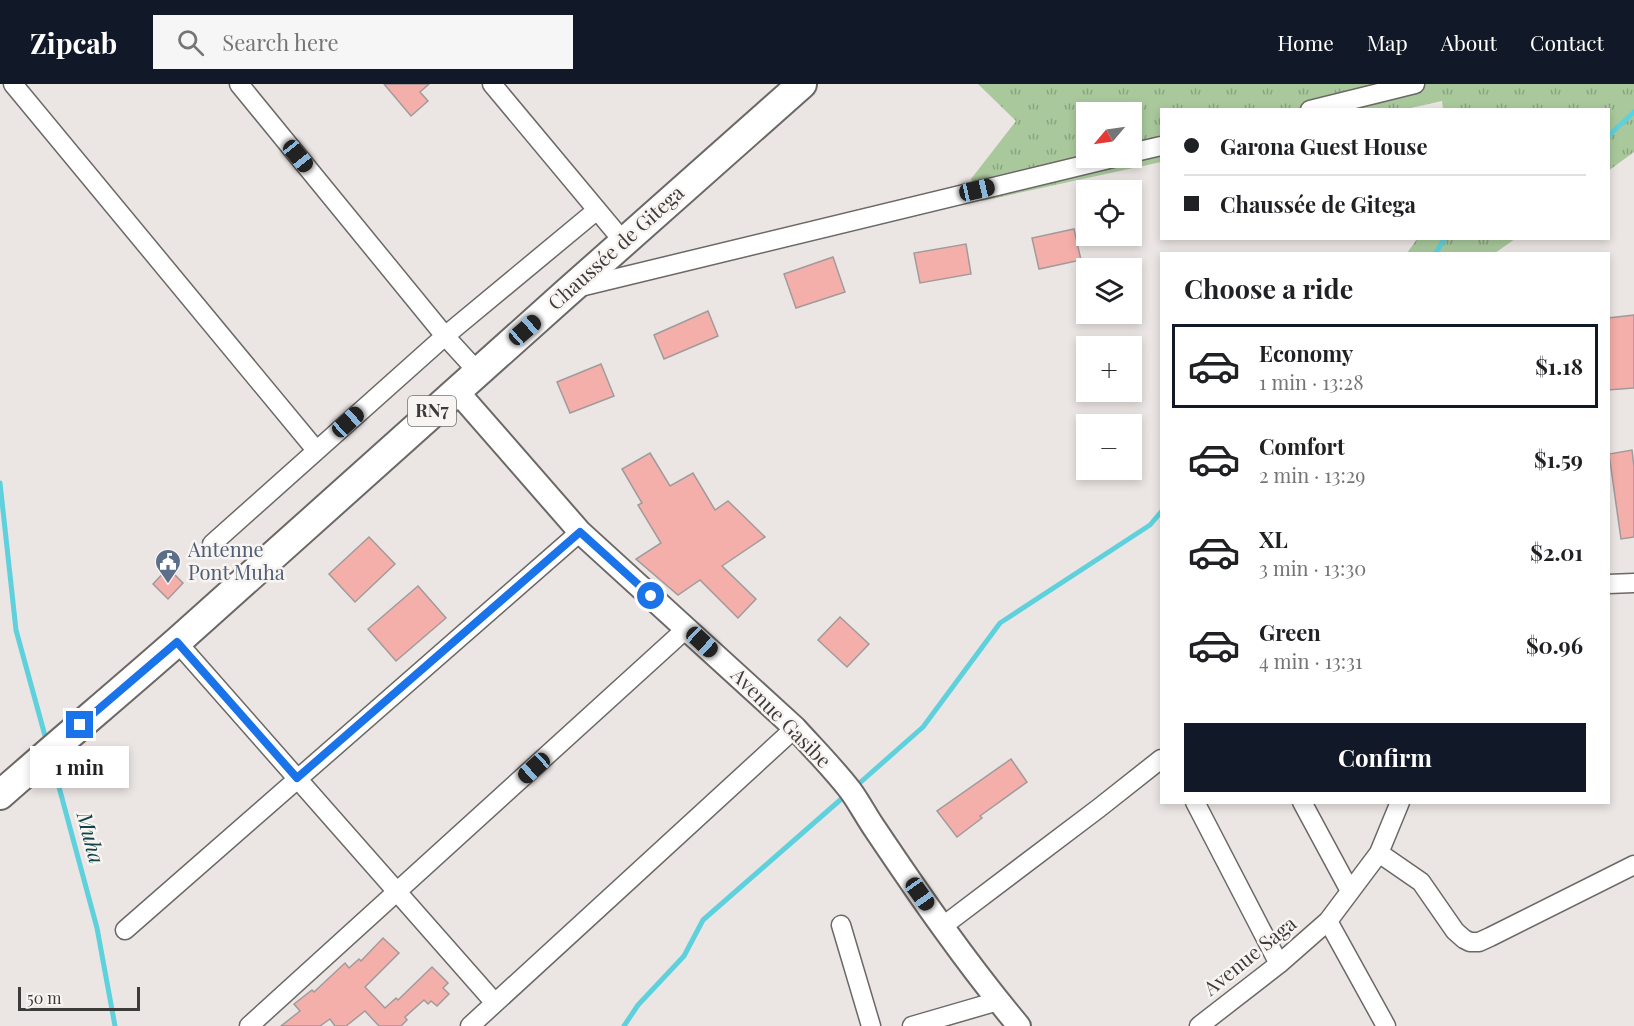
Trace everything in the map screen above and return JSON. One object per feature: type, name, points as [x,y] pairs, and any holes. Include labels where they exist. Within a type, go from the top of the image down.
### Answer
[{"type":"main road","name":"Chaussée de Gitega","points":[[0,795],[177,642],[477,371],[572,289],[623,240],[802,84]]},
{"type":"street","points":[[14,84],[316,450]]},
{"type":"street","points":[[239,84],[445,336],[477,371]]},
{"type":"street","points":[[492,84],[623,240]]},
{"type":"street","points":[[1318,108],[1415,84]]},
{"type":"street","points":[[1142,150],[1160,146]]},
{"type":"street","points":[[572,289],[1076,167]]},
{"type":"street","points":[[213,544],[445,336],[597,210]]},
{"type":"street","name":"Avenue Gasibe","points":[[456,390],[580,532],[795,728],[850,791],[944,926],[998,1001],[1019,1026]]},
{"type":"street","points":[[125,930],[580,532]]},
{"type":"street","points":[[1610,584],[1634,583]]},
{"type":"street","points":[[249,1026],[687,628]]},
{"type":"street","points":[[177,642],[495,1003]]},
{"type":"street","points":[[470,1026],[795,728]]},
{"type":"street","points":[[944,926],[1160,760]]},
{"type":"street","points":[[1195,804],[1279,964]]},
{"type":"street","points":[[1303,804],[1350,891]]},
{"type":"street","name":"Avenue Saga","points":[[1199,1026],[1279,964],[1328,921],[1379,853],[1399,804]]},
{"type":"street","points":[[1379,853],[1421,882],[1455,931],[1470,942],[1479,942],[1490,937],[1634,865]]},
{"type":"street","points":[[1328,921],[1386,1026]]},
{"type":"street","points":[[841,925],[871,1026]]},
{"type":"street","points":[[912,1026],[998,1001]]},
{"type":"green space","points":[[978,84],[1634,84],[1634,152],[1610,170],[1610,108],[1443,108],[1442,101],[1411,108],[1160,108],[1160,162],[1142,166],[1142,102],[1076,102],[1076,168],[1133,168],[982,201],[971,179],[1016,121]]},
{"type":"green space","points":[[1416,240],[1514,240],[1496,252],[1408,252]]},
{"type":"building","points":[[384,84],[429,84],[420,92],[428,101],[411,116]]},
{"type":"building","points":[[1074,229],[1081,258],[1076,258],[1076,261],[1039,269],[1032,238]]},
{"type":"building","points":[[966,244],[971,274],[920,283],[914,253]]},
{"type":"building","points":[[833,257],[845,292],[796,308],[784,274]]},
{"type":"building","points":[[708,311],[718,336],[664,359],[654,335]]},
{"type":"building","points":[[1634,315],[1634,388],[1610,390],[1610,318]]},
{"type":"building","points":[[601,364],[614,396],[570,413],[557,382]]},
{"type":"building","points":[[1632,450],[1634,537],[1621,539],[1610,454]]},
{"type":"building","points":[[650,453],[670,486],[693,473],[715,510],[728,501],[765,537],[722,566],[756,599],[738,618],[700,580],[678,595],[636,559],[661,543],[638,505],[642,503],[622,469]]},
{"type":"building","points":[[369,537],[395,564],[355,602],[329,574]]},
{"type":"building","points":[[168,568],[183,583],[168,599],[153,584]]},
{"type":"building","points":[[418,586],[446,618],[396,661],[368,629]]},
{"type":"building","points":[[840,617],[869,644],[847,667],[818,640]]},
{"type":"building","points":[[1011,759],[1027,782],[980,816],[982,818],[957,837],[937,811]]},
{"type":"building","points":[[383,938],[399,953],[365,987],[385,1008],[396,998],[398,1000],[432,967],[448,983],[443,988],[449,994],[437,1006],[431,1001],[428,1004],[424,1000],[405,1017],[407,1020],[401,1026],[379,1026],[365,1011],[346,1026],[335,1026],[330,1019],[320,1026],[281,1026],[300,1011],[294,1004],[312,990],[314,992],[345,963],[349,968],[359,959],[361,961]]},
{"type":"waterway","points":[[1610,134],[1634,112]]},
{"type":"waterway","points":[[1436,252],[1444,240]]},
{"type":"waterway","name":"Muha","points":[[0,483],[16,630],[47,743]]},
{"type":"waterway","points":[[854,788],[923,727],[1000,623],[1150,525],[1160,513]]},
{"type":"waterway","name":"Muha","points":[[52,761],[97,928],[115,1026]]},
{"type":"waterway","points":[[624,1026],[638,1005],[684,956],[703,920],[847,794]]},
{"type":"place","name":"Antenne Pont Muha","points":[[168,585]]},
{"type":"route","points":[[80,725],[177,642],[297,778],[580,532],[651,596]]}]
